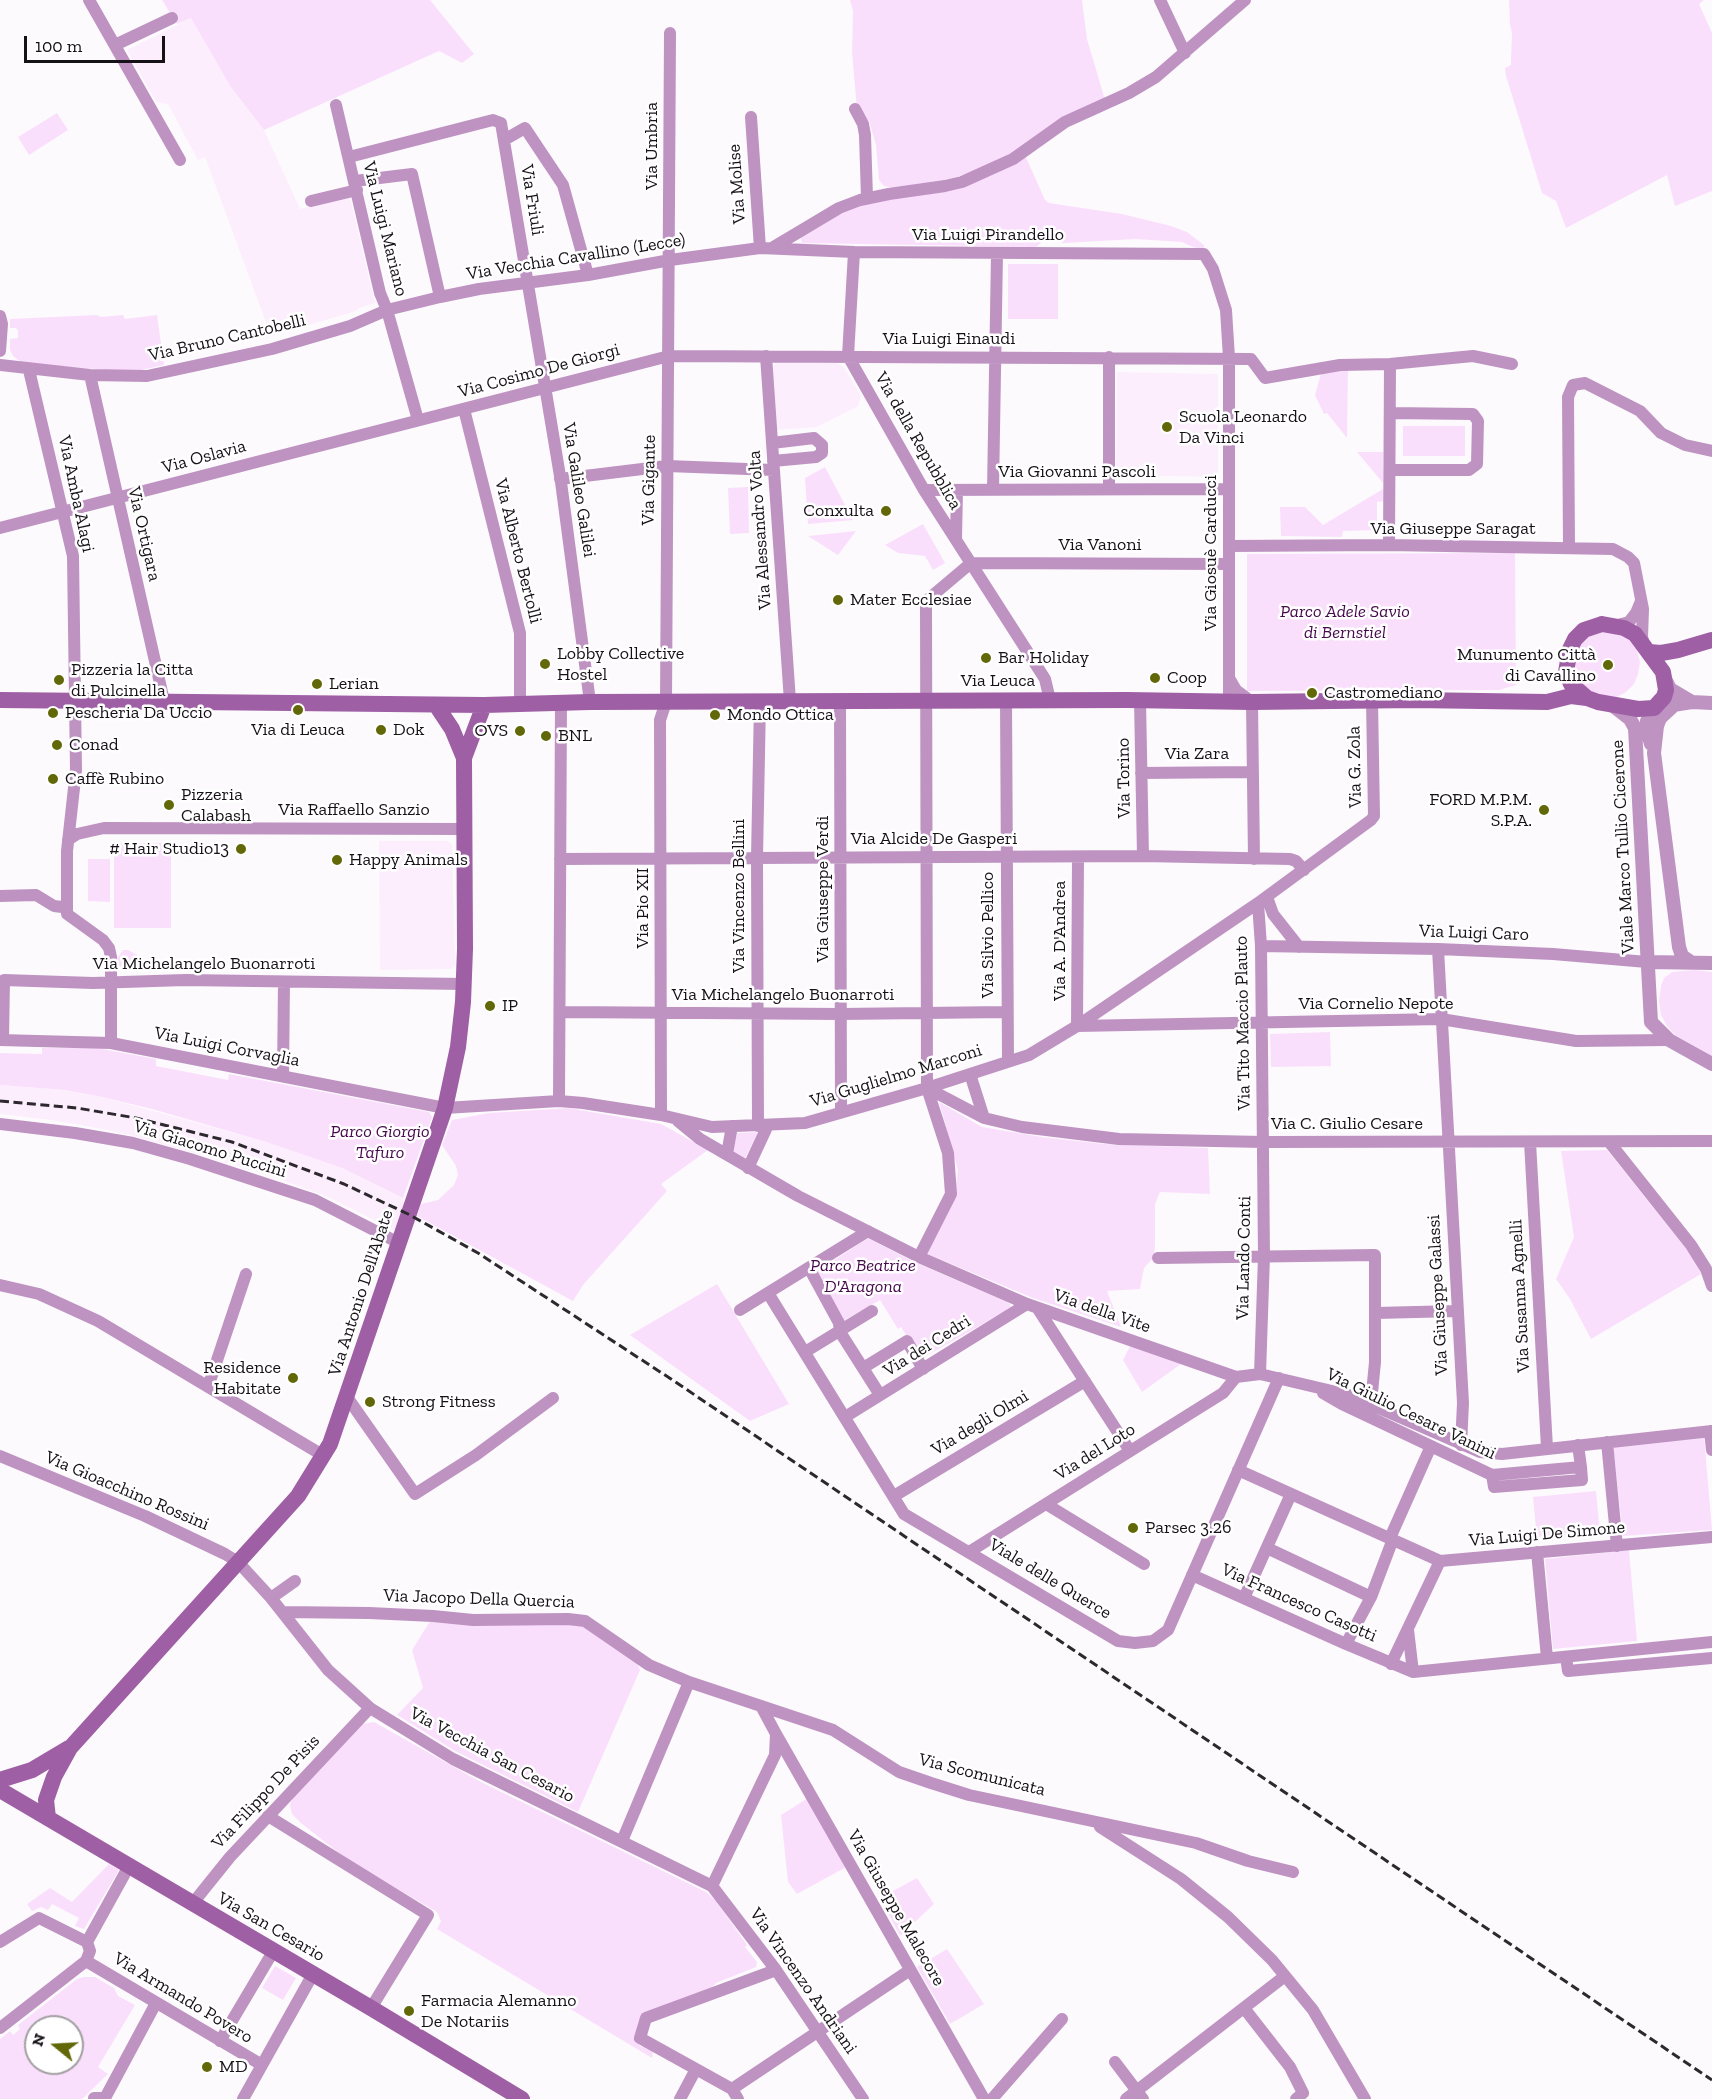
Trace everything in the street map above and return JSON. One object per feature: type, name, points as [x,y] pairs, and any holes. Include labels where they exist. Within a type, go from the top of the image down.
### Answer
[{"type":"main road","points":[[1602,624],[1629,630],[1647,648],[1664,676],[1666,690],[1664,697],[1654,708],[1638,709],[1587,698],[1571,684],[1566,672],[1570,649],[1575,639],[1584,630],[1602,624]]},
{"type":"main road","points":[[1647,648],[1661,653],[1688,648],[1712,640]]},
{"type":"main road","points":[[1664,676],[1672,659],[1688,648]]},
{"type":"main road","name":"Via Leuca","points":[[1513,701],[1554,690],[1566,672]]},
{"type":"main road","name":"Via Leuca","points":[[484,705],[590,702],[1006,700],[1547,702],[1571,696],[1587,698]]},
{"type":"main road","points":[[0,700],[484,705]]},
{"type":"main road","name":"Via Antonio Dell'Abate","points":[[436,705],[452,729],[464,758]]},
{"type":"main road","name":"Via Antonio Dell'Abate","points":[[48,1818],[46,1800],[54,1778],[70,1748],[298,1496],[324,1456],[347,1397],[445,1108],[462,1026],[464,758],[484,705]]},
{"type":"main road","name":"Via Antonio Dell'Abate","points":[[0,1780],[4,1781],[32,1770],[70,1748]]},
{"type":"main road","points":[[8,1797],[21,1789],[32,1770]]},
{"type":"main road","name":"Via Antonio Dell'Abate","points":[[8,1797],[34,1794],[54,1778]]},
{"type":"main road","name":"Via San Cesario","points":[[8,1797],[274,1950],[522,2099]]},
{"type":"street","points":[[89,0],[180,160]]},
{"type":"street","points":[[1160,0],[1185,53]]},
{"type":"street","points":[[766,248],[839,208],[867,198],[945,186],[981,174],[1013,159],[1065,122],[1129,93],[1156,76],[1245,0]]},
{"type":"street","points":[[115,45],[172,18]]},
{"type":"street","name":"Via Umbria","points":[[670,33],[670,260]]},
{"type":"street","name":"Via Luigi Mariano","points":[[336,105],[381,293],[418,420]]},
{"type":"street","points":[[855,110],[863,124],[865,135],[867,198]]},
{"type":"street","name":"Via Molise","points":[[751,117],[766,248]]},
{"type":"street","name":"Via Luigi Mariano","points":[[349,157],[492,120],[501,123]]},
{"type":"street","name":"Via Friuli","points":[[501,123],[527,283]]},
{"type":"street","points":[[504,140],[525,128],[563,185],[588,275]]},
{"type":"street","points":[[311,201],[356,186],[412,174],[440,297]]},
{"type":"street","name":"Via Vecchia Cavallino (Lecce)","points":[[387,310],[478,289],[766,248]]},
{"type":"street","name":"Via Luigi Pirandello","points":[[766,248],[997,254],[1204,254]]},
{"type":"street","points":[[848,356],[854,252]]},
{"type":"street","points":[[993,490],[997,254]]},
{"type":"street","name":"Via Giosuè Carducci","points":[[1204,254],[1213,269],[1227,310],[1229,358],[1228,702]]},
{"type":"street","name":"Via Gigante","points":[[666,702],[670,260]]},
{"type":"street","name":"Via Galileo Galilei","points":[[527,283],[560,478],[590,702]]},
{"type":"street","name":"Via Bruno Cantobelli","points":[[0,365],[90,375],[147,376],[272,349],[350,326],[387,310]]},
{"type":"street","points":[[0,316],[0,351]]},
{"type":"street","name":"Via Luigi Einaudi","points":[[669,356],[1229,358],[1251,359],[1264,378],[1340,365],[1390,363]]},
{"type":"street","name":"Via Cosimo De Giorgi","points":[[418,420],[669,356]]},
{"type":"street","name":"Via Alessandro Volta","points":[[766,356],[790,701]]},
{"type":"street","name":"Via della Repubblica","points":[[848,356],[924,490],[1045,679],[1050,700]]},
{"type":"street","points":[[1389,545],[1390,363],[1473,356],[1512,364]]},
{"type":"street","points":[[1108,357],[1109,489]]},
{"type":"street","name":"Via Amba Alagi","points":[[29,370],[73,556],[76,770],[68,840],[66,904]]},
{"type":"street","name":"Via Ortigara","points":[[90,375],[164,701]]},
{"type":"street","points":[[1569,548],[1568,397],[1573,385],[1585,383],[1640,411],[1661,433],[1685,445],[1712,452]]},
{"type":"street","name":"Via Alberto Bertolli","points":[[464,409],[520,633],[520,704]]},
{"type":"street","points":[[1390,413],[1473,414],[1478,421],[1477,464],[1469,470],[1390,470]]},
{"type":"street","name":"Via Oslavia","points":[[0,528],[418,420]]},
{"type":"street","points":[[560,478],[667,466],[774,466],[816,457],[822,453],[822,445],[814,438],[772,443]]},
{"type":"street","name":"Via Giovanni Pascoli","points":[[924,490],[1229,489]]},
{"type":"street","name":"Via della Repubblica","points":[[956,540],[957,490]]},
{"type":"street","name":"Via Giuseppe Saragat","points":[[1229,546],[1389,545],[1613,549],[1634,563],[1647,648]]},
{"type":"street","points":[[919,1257],[951,1194],[948,1153],[927,1088],[926,601],[971,563]]},
{"type":"street","name":"Via Vanoni","points":[[971,563],[1229,564]]},
{"type":"street","points":[[1614,626],[1629,622],[1636,613],[1641,600]]},
{"type":"street","points":[[1664,676],[1670,689],[1692,702]]},
{"type":"street","points":[[1228,677],[1236,690],[1252,702],[1254,859]]},
{"type":"street","name":"Via Silvio Pellico","points":[[1006,700],[1008,1061]]},
{"type":"street","name":"Via Torino","points":[[1140,700],[1143,856]]},
{"type":"street","name":"Via G. Zola","points":[[1304,870],[1374,816],[1372,700]]},
{"type":"street","name":"Via Giuseppe Verdi","points":[[840,701],[841,1112]]},
{"type":"street","name":"Via Pio XII","points":[[662,1114],[660,720],[666,702]]},
{"type":"street","name":"Via Vincenzo Bellini","points":[[760,702],[757,1014],[763,1126]]},
{"type":"street","points":[[1654,753],[1647,730],[1650,714],[1654,708],[1692,702],[1712,703]]},
{"type":"street","points":[[559,1101],[561,703]]},
{"type":"street","name":"Viale Marco Tullio Cicerone","points":[[1611,704],[1630,719],[1635,728],[1651,1022],[1669,1040]]},
{"type":"street","name":"Viale Marco Tullio Cicerone","points":[[1673,706],[1660,718],[1654,753],[1679,947],[1682,956],[1691,962]]},
{"type":"street","name":"Via Zara","points":[[1141,772],[1253,772]]},
{"type":"street","name":"Via Raffaello Sanzio","points":[[68,840],[77,834],[104,828],[464,829]]},
{"type":"street","name":"Via Alcide De Gasperi","points":[[560,859],[1143,856],[1290,859],[1296,861],[1304,870]]},
{"type":"street","name":"Via A. D'Andrea","points":[[1077,1026],[1078,857]]},
{"type":"street","name":"Via Guglielmo Marconi","points":[[445,1108],[559,1101],[662,1114],[712,1127],[805,1123],[927,1088],[1029,1055],[1077,1026],[1304,870]]},
{"type":"street","points":[[0,896],[36,895],[54,906],[62,907],[66,904],[70,918],[103,940],[109,948],[111,957],[111,1043]]},
{"type":"street","points":[[1262,900],[1299,946]]},
{"type":"street","name":"Via Tito Maccio Plauto","points":[[1262,900],[1263,1142]]},
{"type":"street","name":"Via Luigi Caro","points":[[1261,946],[1437,949],[1553,954],[1647,962]]},
{"type":"street","name":"Via Giuseppe Galassi","points":[[1437,949],[1463,1403],[1461,1445]]},
{"type":"street","points":[[1647,962],[1712,963]]},
{"type":"street","name":"Via Michelangelo Buonarroti","points":[[1,1040],[4,980],[111,983],[169,981],[464,984]]},
{"type":"street","points":[[283,1076],[284,982]]},
{"type":"street","points":[[1105,1007],[1116,1025]]},
{"type":"street","name":"Via Michelangelo Buonarroti","points":[[560,1012],[841,1014],[1006,1012]]},
{"type":"street","name":"Via Cornelio Nepote","points":[[1077,1026],[1441,1019],[1576,1041],[1669,1040]]},
{"type":"street","name":"Via Luigi Corvaglia","points":[[1,1040],[111,1043],[445,1108]]},
{"type":"street","points":[[1669,1040],[1712,1064]]},
{"type":"street","points":[[970,1074],[984,1119]]},
{"type":"street","name":"Via C. Giulio Cesare","points":[[927,1088],[984,1119],[1022,1127],[1119,1139],[1449,1143],[1712,1141]]},
{"type":"street","name":"Via della Vite","points":[[675,1119],[700,1139],[748,1168],[868,1231],[919,1257],[1033,1306],[1236,1377],[1260,1374],[1349,1395],[1480,1452],[1502,1454],[1711,1431]]},
{"type":"street","name":"Via Giacomo Puccini","points":[[0,1124],[75,1132],[133,1143],[190,1159],[315,1200],[399,1243]]},
{"type":"street","points":[[727,1154],[732,1126]]},
{"type":"street","points":[[748,1168],[763,1126]]},
{"type":"street","name":"Via Lando Conti","points":[[1260,1374],[1264,1256],[1263,1142]]},
{"type":"street","name":"Via Susanna Agnelli","points":[[1530,1142],[1547,1448]]},
{"type":"street","points":[[1610,1143],[1709,1267],[1712,1286]]},
{"type":"street","points":[[740,1310],[868,1231]]},
{"type":"street","points":[[1158,1258],[1375,1255],[1376,1362],[1371,1403]]},
{"type":"street","points":[[809,1268],[839,1323],[840,1332],[880,1395]]},
{"type":"street","points":[[208,1387],[246,1274]]},
{"type":"street","points":[[0,1285],[39,1294],[98,1321],[324,1456]]},
{"type":"street","name":"Viale delle Querce","points":[[768,1293],[904,1514],[1118,1641],[1135,1643],[1153,1641],[1168,1630],[1278,1378]]},
{"type":"street","points":[[1033,1306],[1130,1451]]},
{"type":"street","name":"Via dei Cedri","points":[[845,1417],[1033,1306]]},
{"type":"street","points":[[805,1353],[872,1311]]},
{"type":"street","points":[[1376,1312],[1456,1311]]},
{"type":"street","points":[[863,1368],[907,1341],[923,1369]]},
{"type":"street","name":"Via del Loto","points":[[969,1552],[1223,1393],[1236,1377]]},
{"type":"street","name":"Via degli Olmi","points":[[894,1496],[1085,1381]]},
{"type":"street","name":"Via Giulio Cesare Vanini","points":[[1311,1386],[1342,1404],[1492,1475],[1581,1467],[1578,1445]]},
{"type":"street","points":[[347,1397],[415,1494],[476,1455],[552,1398]]},
{"type":"street","points":[[1711,1431],[1712,1450]]},
{"type":"street","points":[[1607,1442],[1617,1546]]},
{"type":"street","points":[[1346,1644],[1371,1597],[1391,1539],[1431,1446]]},
{"type":"street","name":"Via Gioacchino Rossini","points":[[0,1456],[145,1516],[238,1562]]},
{"type":"street","points":[[1238,1470],[1440,1561]]},
{"type":"street","points":[[1244,1598],[1291,1494]]},
{"type":"street","points":[[1046,1504],[1144,1564]]},
{"type":"street","name":"Via Luigi De Simone","points":[[1440,1561],[1712,1536]]},
{"type":"street","points":[[1267,1548],[1371,1597]]},
{"type":"street","points":[[1537,1552],[1547,1658]]},
{"type":"street","name":"Via Francesco Casotti","points":[[1391,1664],[1440,1561]]},
{"type":"street","name":"Via Vecchia San Cesario","points":[[238,1562],[328,1670],[370,1708],[453,1758],[712,1886]]},
{"type":"street","name":"Via Francesco Casotti","points":[[1192,1575],[1413,1672],[1712,1642]]},
{"type":"street","points":[[271,1599],[295,1581]]},
{"type":"street","name":"Via Jacopo Della Quercia","points":[[282,1612],[401,1614],[482,1620],[568,1619],[585,1621],[649,1665],[689,1682],[761,1706]]},
{"type":"street","points":[[1408,1629],[1413,1672]]},
{"type":"street","points":[[1566,1656],[1568,1671],[1712,1658]]},
{"type":"street","points":[[622,1841],[689,1682]]},
{"type":"street","points":[[712,1886],[774,1755],[776,1734],[761,1706]]},
{"type":"street","name":"Via Scomunicata","points":[[761,1706],[833,1730],[899,1772],[969,1795],[1196,1843],[1248,1861],[1293,1872]]},
{"type":"street","name":"Via Filippo De Pisis","points":[[193,1903],[230,1857],[370,1708]]},
{"type":"street","name":"Via Giuseppe Malecore","points":[[776,1734],[984,2099]]},
{"type":"street","points":[[268,1816],[428,1915],[371,2008]]},
{"type":"street","points":[[1091,1822],[1181,1879],[1228,1917],[1272,1960],[1313,2010],[1365,2099]]},
{"type":"street","points":[[87,1942],[129,1866]]},
{"type":"street","name":"Via Vincenzo Andriani","points":[[712,1886],[819,2030],[863,2099]]},
{"type":"street","points":[[0,1942],[39,1918],[87,1942],[90,1951],[87,1961],[0,2028]]},
{"type":"street","points":[[220,2041],[274,1950]]},
{"type":"street","name":"Via Armando Povero","points":[[87,1961],[262,2065]]},
{"type":"street","points":[[776,1970],[646,2018],[640,2038],[735,2094],[819,2030],[910,1970]]},
{"type":"street","points":[[243,2099],[313,1974]]},
{"type":"street","points":[[1126,2099],[1140,2095],[1285,1976]]},
{"type":"street","points":[[100,2098],[120,2068],[156,2003]]},
{"type":"street","points":[[1244,2008],[1290,2067],[1300,2096]]},
{"type":"street","points":[[992,2099],[1062,2019]]},
{"type":"street","points":[[1115,2062],[1140,2095]]},
{"type":"street","points":[[680,2099],[696,2069]]},
{"type":"shaded area","points":[[191,18],[230,86],[264,130],[300,209],[350,197],[375,303],[356,311],[271,336],[205,157],[198,160],[168,104],[156,102],[127,50]]},
{"type":"shaded area","points":[[776,363],[837,363],[844,367],[861,396],[858,406],[817,427],[776,430],[772,369]]},
{"type":"shaded area","name":"Scuola Leonardo Da Vinci","points":[[1117,372],[1218,374],[1218,477],[1116,475]]},
{"type":"shaded area","points":[[379,841],[448,841],[452,845],[455,965],[451,969],[380,970]]},
{"type":"shaded area","points":[[0,1085],[65,1090],[102,1097],[263,1141],[342,1168],[403,1198],[406,1204],[396,1231],[328,1197],[212,1158],[107,1130],[0,1114]]},
{"type":"green space","points":[[162,0],[430,0],[474,54],[462,63],[439,51],[264,130],[230,86],[191,18],[177,24]]},
{"type":"green space","points":[[850,0],[1082,0],[1087,39],[1105,100],[1008,157],[982,169],[950,179],[893,188],[884,186],[879,180],[876,145],[869,121],[857,109],[852,52],[853,11]]},
{"type":"green space","points":[[1509,0],[1704,0],[1699,4],[1712,33],[1712,191],[1675,206],[1667,175],[1566,228],[1556,201],[1542,193],[1506,76],[1505,68],[1511,65],[1512,33]]},
{"type":"green space","points":[[57,113],[68,130],[29,155],[18,137]]},
{"type":"green space","points":[[1025,155],[1045,200],[1049,203],[1122,214],[1171,226],[1187,232],[1204,245],[1204,249],[1182,242],[1135,239],[1064,243],[1045,240],[1036,247],[802,243],[800,236],[854,206],[883,199],[931,193]]},
{"type":"green space","points":[[1008,264],[1058,264],[1058,319],[1008,319]]},
{"type":"green space","points":[[96,315],[102,317],[123,315],[125,319],[157,315],[164,365],[132,372],[22,363],[13,356],[10,350],[10,339],[18,338],[18,331],[16,328],[10,328],[10,319]]},
{"type":"green space","points":[[1348,367],[1347,438],[1327,413],[1324,414],[1315,395],[1322,370]]},
{"type":"green space","points":[[1403,426],[1465,426],[1465,456],[1403,456]]},
{"type":"green space","points":[[1357,452],[1383,452],[1383,483]]},
{"type":"green space","points":[[825,467],[853,520],[808,524],[805,478]]},
{"type":"green space","points":[[748,487],[749,533],[730,534],[728,488]]},
{"type":"green space","points":[[1383,489],[1384,501],[1377,502],[1377,530],[1343,531],[1342,537],[1281,536],[1280,507],[1305,507],[1323,525]]},
{"type":"green space","points":[[923,524],[945,563],[933,570],[925,556],[898,553],[885,545]]},
{"type":"green space","points":[[856,531],[838,555],[808,536]]},
{"type":"green space","name":"Parco Adele Savio di Bernstiel","points":[[1515,553],[1516,685],[1499,690],[1247,691],[1247,554]]},
{"type":"green space","points":[[1609,629],[1631,640],[1640,662],[1638,674],[1634,684],[1617,697],[1595,697],[1572,675],[1572,654],[1586,635]]},
{"type":"green space","points":[[114,843],[171,843],[171,928],[114,928]]},
{"type":"green space","points":[[88,859],[110,859],[110,902],[88,901]]},
{"type":"green space","points":[[123,950],[128,950],[141,957],[148,963],[147,966],[136,969],[119,967],[117,959]]},
{"type":"green space","points":[[1694,970],[1712,972],[1712,1056],[1675,1035],[1661,1015],[1659,1001],[1664,978],[1672,972]]},
{"type":"green space","points":[[1330,1032],[1331,1066],[1271,1067],[1270,1034]]},
{"type":"green space","name":"Parco Giorgio Tafuro","points":[[42,1048],[97,1048],[156,1059],[156,1066],[228,1080],[229,1074],[429,1112],[432,1117],[403,1198],[342,1168],[263,1141],[152,1109],[65,1090],[0,1085],[0,1053],[42,1054]]},
{"type":"green space","points":[[939,1102],[982,1127],[1104,1144],[1208,1148],[1210,1194],[1160,1192],[1155,1204],[1154,1257],[1144,1268],[1140,1289],[1107,1291],[1121,1327],[1033,1298],[927,1254],[954,1200],[958,1170]]},
{"type":"green space","points":[[568,1108],[661,1124],[708,1150],[661,1184],[667,1191],[583,1285],[573,1301],[417,1216],[421,1204],[438,1200],[454,1185],[458,1175],[456,1166],[442,1145],[452,1120],[489,1113]]},
{"type":"green space","points":[[756,1132],[745,1158],[733,1151],[737,1133]]},
{"type":"green space","points":[[1607,1150],[1694,1258],[1701,1274],[1591,1339],[1570,1299],[1556,1279],[1574,1237],[1561,1151]]},
{"type":"green space","name":"Parco Beatrice D'Aragona","points":[[868,1238],[912,1261],[1005,1301],[1010,1304],[1011,1308],[921,1359],[901,1327],[898,1329],[880,1300],[843,1321],[817,1274],[819,1270]]},
{"type":"green space","points":[[717,1284],[789,1404],[750,1421],[630,1335]]},
{"type":"green space","points":[[1130,1346],[1181,1364],[1142,1392],[1123,1360]]},
{"type":"green space","points":[[1704,1436],[1712,1530],[1623,1536],[1613,1446]]},
{"type":"green space","points":[[1596,1491],[1600,1534],[1537,1539],[1533,1497]]},
{"type":"green space","points":[[1629,1550],[1637,1641],[1553,1649],[1545,1559]]},
{"type":"green space","points":[[432,1618],[471,1624],[558,1625],[571,1622],[588,1628],[636,1660],[640,1670],[578,1812],[455,1751],[397,1715],[423,1688],[412,1650]]},
{"type":"green space","points":[[374,1722],[479,1781],[706,1892],[716,1901],[747,1945],[745,1947],[757,1962],[756,1967],[716,1983],[710,1989],[645,2013],[638,2023],[637,2038],[640,2046],[652,2049],[652,2058],[437,1929],[441,1921],[437,1912],[349,1861],[292,1814],[290,1805],[293,1797],[363,1724]]},
{"type":"green space","points":[[808,1798],[848,1866],[797,1894],[788,1882],[781,1815]]},
{"type":"green space","points":[[109,1864],[119,1870],[84,1929],[75,1926],[79,1918],[52,1904],[48,1910],[41,1907],[32,1911],[27,1904],[50,1888],[72,1902]]},
{"type":"green space","points":[[917,1878],[934,1904],[900,1936],[880,1898]]},
{"type":"green space","points":[[947,1949],[984,2004],[950,2024],[917,1967]]},
{"type":"green space","points":[[275,1966],[296,1978],[283,2000],[262,1988]]},
{"type":"green space","points":[[84,1977],[95,1977],[114,1988],[118,1996],[135,2005],[98,2067],[108,2074],[82,2099],[0,2099],[0,2039],[10,2031],[13,2035],[20,2029],[18,2025],[24,2020],[24,2075],[84,2075],[84,2015],[31,2015],[77,1979]]},
{"type":"railway","points":[[0,1101],[77,1108],[136,1118],[232,1142],[344,1184],[408,1214],[478,1253],[671,1379],[1712,2080]]},
{"type":"place","name":"Scuola Leonardo Da Vinci","points":[[1167,427]]},
{"type":"place","name":"Conxulta","points":[[886,511]]},
{"type":"place","name":"Mater Ecclesiae","points":[[838,600]]},
{"type":"place","name":"Bar Holiday","points":[[986,658]]},
{"type":"place","name":"Lobby Collective Hostel","points":[[545,664]]},
{"type":"place","name":"Munumento Città di Cavallino","points":[[1608,665]]},
{"type":"place","name":"Coop","points":[[1155,678]]},
{"type":"place","name":"Pizzeria la Citta di Pulcinella","points":[[59,680]]},
{"type":"place","name":"Lerian","points":[[317,684]]},
{"type":"place","name":"Castromediano","points":[[1312,693]]},
{"type":"place","name":"Via di Leuca","points":[[298,710]]},
{"type":"place","name":"Pescheria Da Uccio","points":[[53,713]]},
{"type":"place","name":"Mondo Ottica","points":[[715,715]]},
{"type":"place","name":"Dok","points":[[381,730]]},
{"type":"place","name":"OVS","points":[[520,731]]},
{"type":"place","name":"BNL","points":[[546,736]]},
{"type":"place","name":"Conad","points":[[57,745]]},
{"type":"place","name":"Caffè Rubino","points":[[53,779]]},
{"type":"place","name":"Pizzeria Calabash","points":[[169,805]]},
{"type":"place","name":"FORD M.P.M. S.P.A.","points":[[1544,810]]},
{"type":"place","name":"# Hair Studio13","points":[[241,849]]},
{"type":"place","name":"Happy Animals","points":[[337,860]]},
{"type":"place","name":"IP","points":[[490,1006]]},
{"type":"place","name":"Residence Habitate","points":[[293,1378]]},
{"type":"place","name":"Strong Fitness","points":[[370,1402]]},
{"type":"place","name":"Parsec 3.26","points":[[1133,1528]]},
{"type":"place","name":"Farmacia Alemanno De Notariis","points":[[409,2011]]},
{"type":"place","name":"MD","points":[[207,2067]]}]
